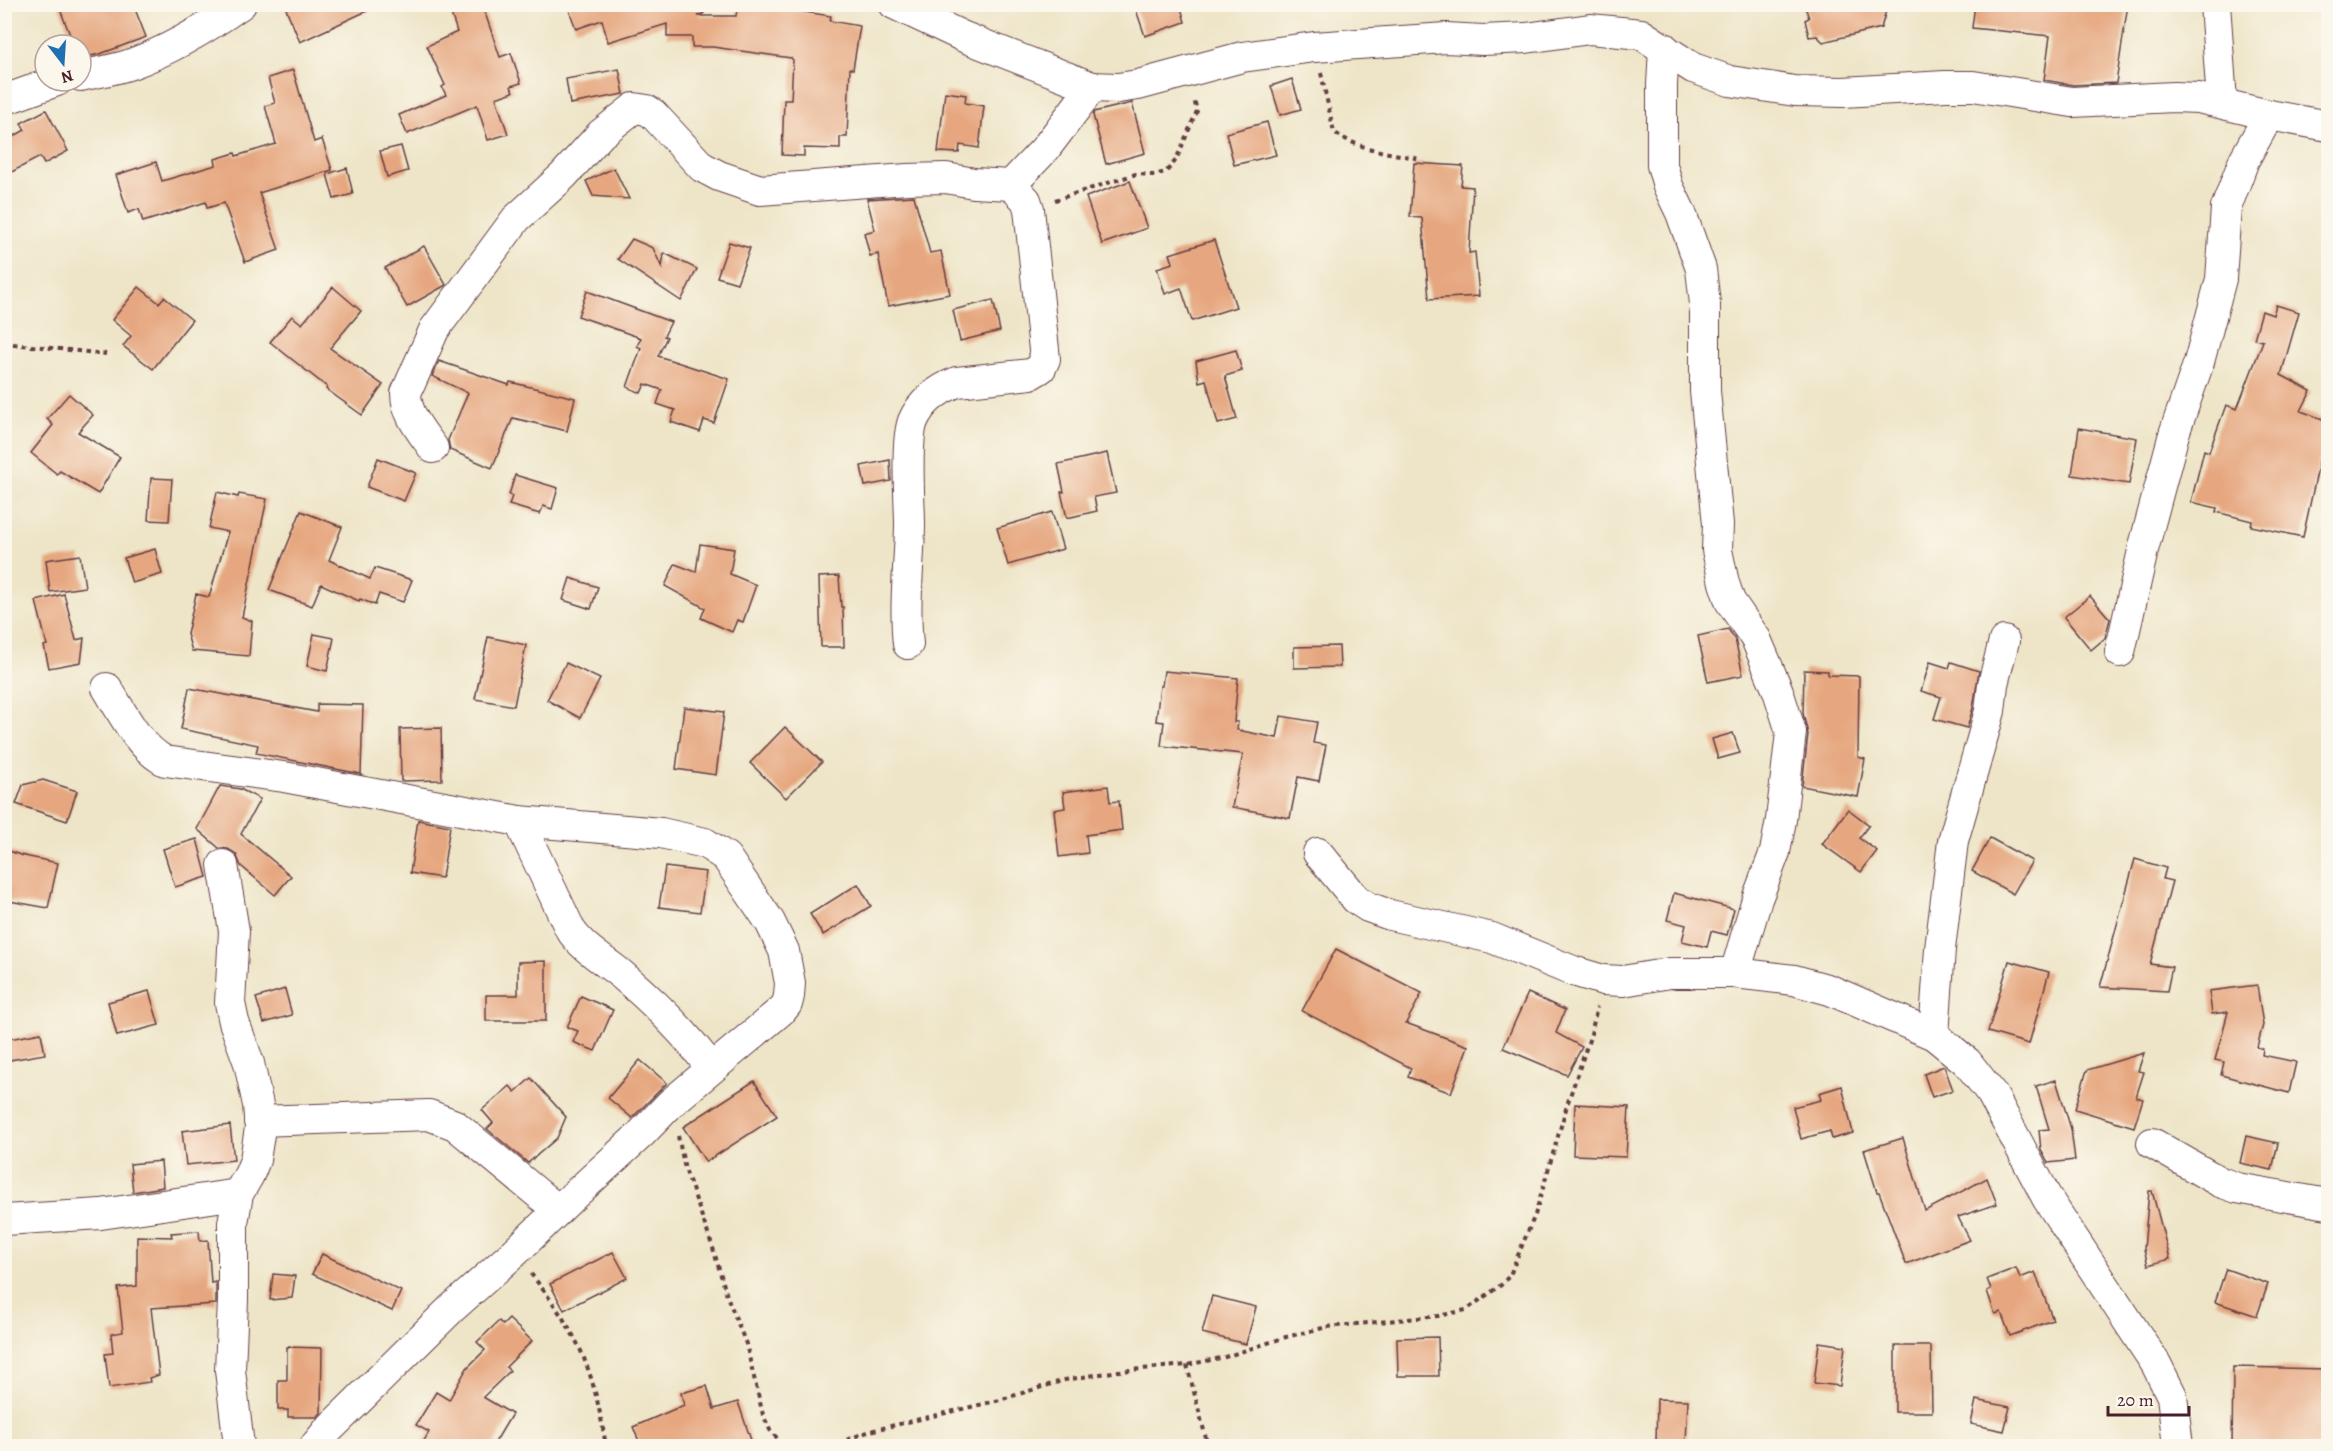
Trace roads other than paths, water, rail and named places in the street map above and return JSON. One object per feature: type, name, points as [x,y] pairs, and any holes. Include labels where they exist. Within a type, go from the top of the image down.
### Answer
[{"type":"street","points":[[93,73],[129,65],[159,52],[200,31],[241,4]]},
{"type":"street","points":[[894,4],[964,37],[1092,87],[1128,87],[1242,57],[1314,46],[1446,38],[1483,40],[1526,38],[1590,29],[1641,34],[1693,68],[1730,81],[1796,91],[1843,92],[1963,86],[2072,102],[2174,97],[2222,102],[2269,115],[2328,126]]},
{"type":"street","points":[[2215,4],[2222,102]]},
{"type":"street","points":[[1664,48],[1662,165],[1701,269],[1705,304],[1705,392],[1718,524],[1718,550],[1724,583],[1730,601],[1756,639],[1791,732],[1775,852],[1735,973]]},
{"type":"street","points":[[1011,185],[1045,149],[1092,87]]},
{"type":"street","points":[[4,99],[33,89]]},
{"type":"street","points":[[433,448],[408,409],[406,393],[434,330],[516,219],[563,176],[601,134],[630,110],[640,108],[653,114],[702,167],[719,176],[760,190],[946,178],[974,183],[1011,185],[1026,200],[1029,208],[1045,359],[1041,368],[1031,374],[957,382],[945,387],[935,393],[913,421],[909,451],[910,526],[905,613],[908,644]]},
{"type":"street","points":[[2120,652],[2144,546],[2174,434],[2199,362],[2221,279],[2226,208],[2244,160],[2269,115]]},
{"type":"street","points":[[1934,1035],[1940,949],[1953,842],[1990,711],[1993,684],[2004,641]]},
{"type":"street","points":[[107,688],[143,743],[165,761],[284,777],[519,821],[661,833],[705,843],[726,857],[770,922],[784,951],[790,983],[787,1004],[783,1009],[671,1102],[640,1135],[451,1309],[327,1431],[315,1446]]},
{"type":"street","points":[[519,821],[570,929],[579,942],[602,958],[653,1002],[692,1041],[711,1068]]},
{"type":"street","points":[[1318,853],[1356,898],[1368,907],[1390,915],[1492,938],[1573,971],[1604,980],[1623,981],[1670,973],[1735,973],[1794,980],[1830,990],[1934,1035],[1966,1062],[1992,1094],[2047,1198],[2156,1364],[2172,1396],[2178,1446]]},
{"type":"street","points":[[223,865],[234,931],[230,1003],[234,1022],[249,1063],[259,1121],[255,1160],[238,1194],[233,1223],[230,1370],[239,1446]]},
{"type":"street","points":[[259,1121],[375,1116],[429,1115],[436,1117],[455,1125],[558,1210]]},
{"type":"street","points":[[2152,1143],[2220,1182],[2237,1188],[2328,1204]]},
{"type":"street","points":[[4,1220],[101,1214],[238,1194]]}]
